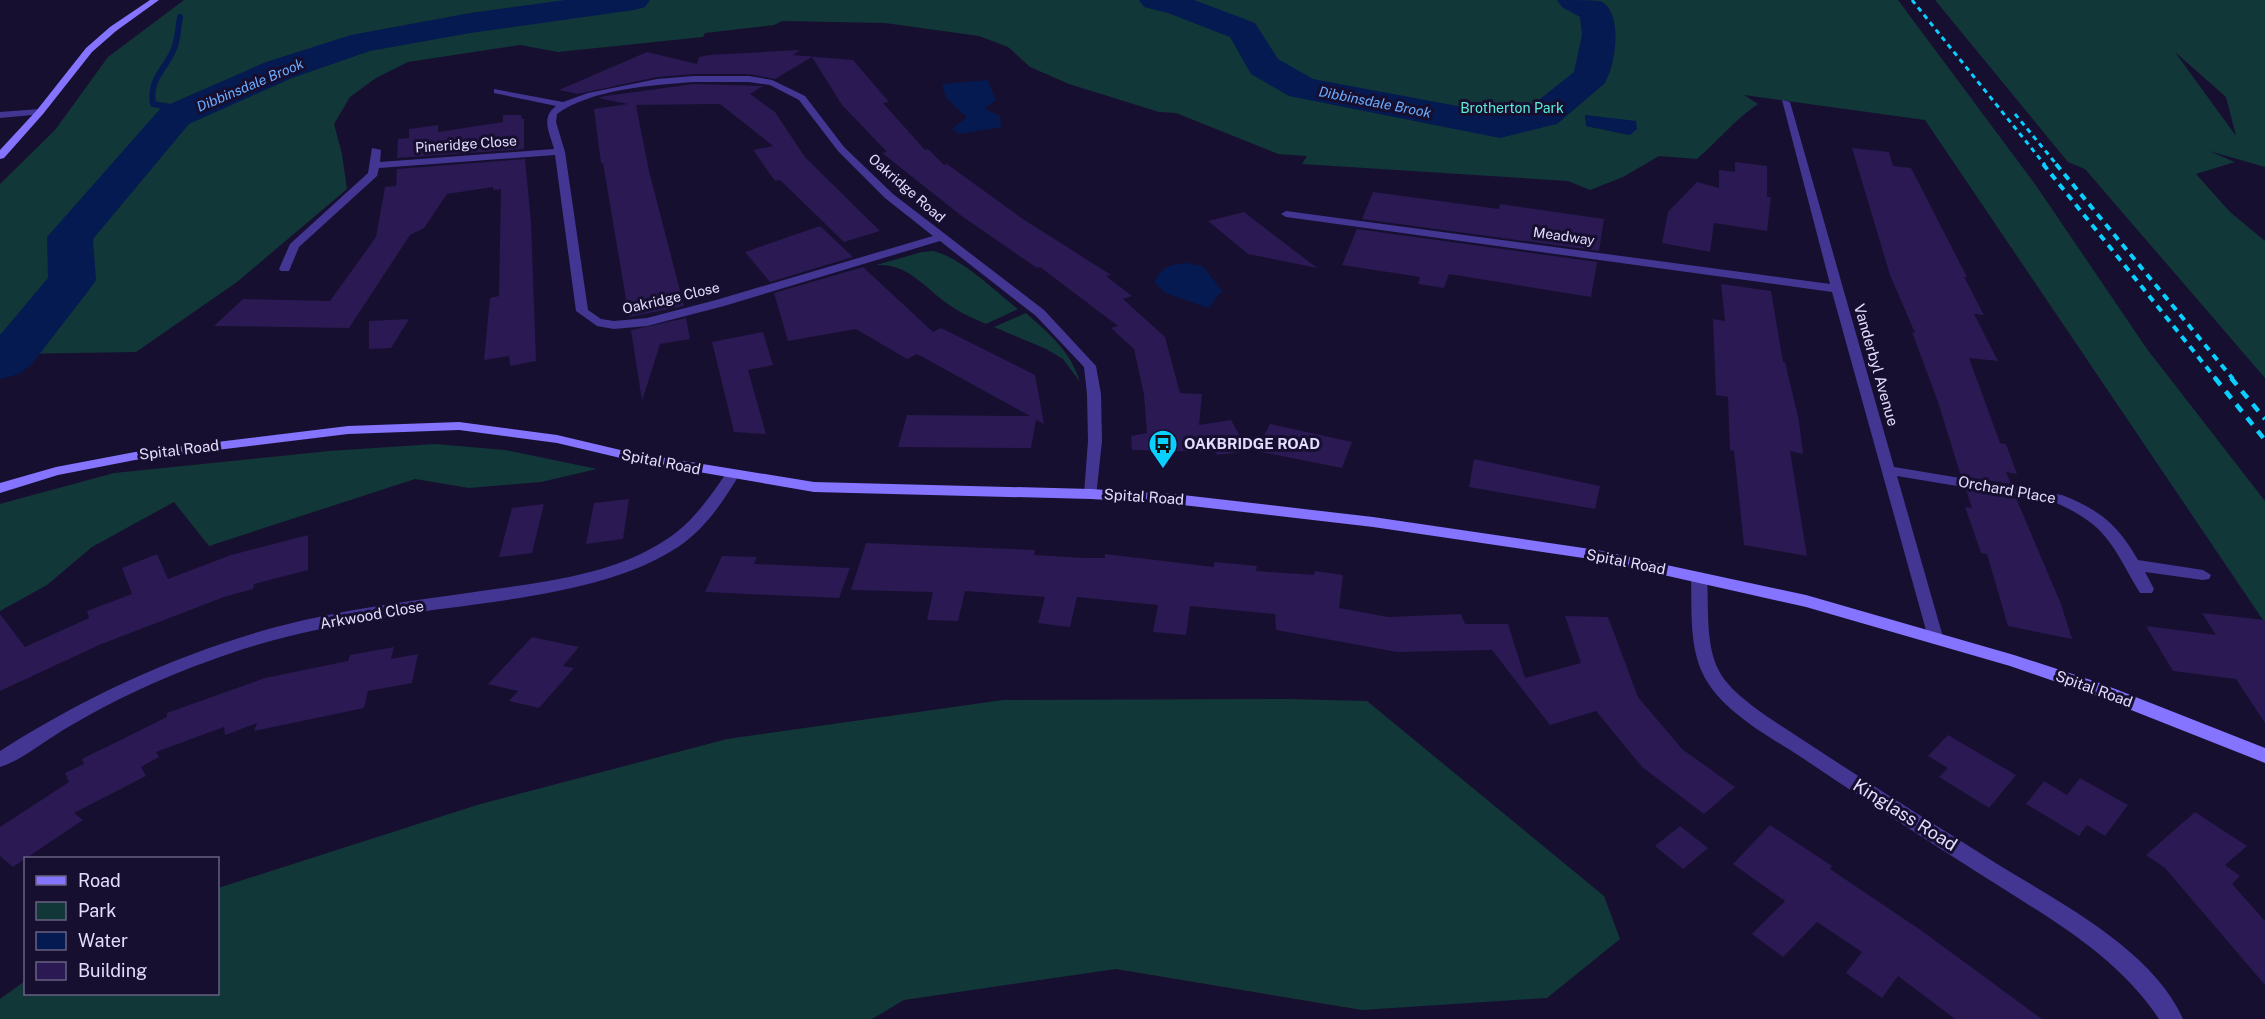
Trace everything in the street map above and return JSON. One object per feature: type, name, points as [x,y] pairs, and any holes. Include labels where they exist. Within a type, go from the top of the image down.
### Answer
[{"type":"main road","points":[[0,156],[40,112],[89,50],[113,29],[155,0]]},
{"type":"main road","name":"Spital Road","points":[[0,488],[56,471],[135,456],[348,430],[459,426],[557,439],[629,456],[814,487],[1091,494],[1174,499],[1373,522],[1597,555],[1806,601],[1935,638],[2094,688],[2265,756]]},
{"type":"street","name":"Oakridge Road","points":[[564,105],[588,96],[657,82],[694,79],[749,80],[772,83],[802,98],[841,149],[889,196],[1040,313],[1090,366],[1094,394],[1095,441],[1091,494]]},
{"type":"street","points":[[497,91],[564,105]]},
{"type":"street","points":[[494,104],[513,94]]},
{"type":"street","name":"Vanderbyl Avenue","points":[[1785,102],[1935,638]]},
{"type":"street","name":"Oakridge Close","points":[[564,105],[553,113],[550,122],[560,152],[582,311],[597,322],[614,325],[647,322],[720,303],[940,237]]},
{"type":"street","points":[[0,115],[40,112]]},
{"type":"street","points":[[285,269],[294,246],[373,174],[376,150]]},
{"type":"street","name":"Pineridge Close","points":[[374,165],[560,152]]},
{"type":"street","name":"Meadway","points":[[1286,214],[1838,289]]},
{"type":"street","name":"Orchard Place","points":[[1888,470],[2057,498],[2080,507],[2100,518],[2111,530],[2146,589]]},
{"type":"street","name":"Arkwood Close","points":[[0,760],[115,692],[197,660],[276,633],[360,616],[569,584],[616,568],[662,549],[692,527],[714,504],[732,475]]},
{"type":"street","points":[[2133,565],[2202,575]]},
{"type":"street","name":"Kinglass Road","points":[[1698,576],[1703,637],[1710,672],[1740,706],[1837,772],[2070,921],[2124,961],[2161,999],[2172,1019]]},
{"type":"green space","name":"Brotherton Park","points":[[184,0],[1898,0],[2035,184],[2147,349],[2265,501],[2265,623],[1925,120],[1744,95],[1758,104],[1742,116],[1697,159],[1659,156],[1623,177],[1590,190],[1568,181],[1302,164],[1307,156],[1278,154],[1176,113],[1159,112],[1069,84],[1030,67],[1008,47],[979,36],[885,23],[782,21],[774,25],[705,33],[703,37],[558,52],[520,45],[408,62],[376,78],[350,97],[334,124],[342,154],[347,189],[237,282],[136,352],[12,354],[0,363],[0,184],[55,130],[108,57]],"holes":[[[1585,115],[1617,120],[1630,135],[1587,126]]]},
{"type":"green space","points":[[1935,0],[2265,0],[2265,167],[2209,151],[2235,162],[2196,174],[2230,212],[2265,241],[2265,378],[2085,169],[2068,162]],"holes":[[[2175,52],[2226,97],[2236,136]]]},
{"type":"green space","points":[[934,251],[968,268],[1018,309],[986,324],[953,307],[907,272],[887,265],[876,265],[922,252]]},
{"type":"green space","points":[[1026,313],[1065,352],[1080,382],[1063,359],[1046,349],[994,327]]},
{"type":"green space","points":[[435,444],[505,450],[597,469],[541,482],[469,488],[415,479],[209,546],[174,502],[92,547],[47,585],[0,611],[0,504],[114,473],[329,451]]},
{"type":"green space","points":[[1003,700],[1367,701],[1604,896],[1620,939],[1547,998],[1362,1010],[1116,969],[904,1000],[872,1019],[0,1019],[0,999],[24,982],[24,995],[219,995],[219,888],[477,805],[727,739]]},
{"type":"water","points":[[988,80],[996,101],[984,108],[1000,116],[1001,127],[959,134],[952,129],[967,117],[946,98],[942,84]]},
{"type":"water","points":[[1585,115],[1636,121],[1637,129],[1630,135],[1586,126]]},
{"type":"water","points":[[1187,263],[1203,266],[1222,291],[1208,308],[1165,293],[1154,282],[1167,267]]},
{"type":"building","points":[[800,50],[793,55],[853,60],[889,102],[883,103],[925,150],[928,149],[944,165],[947,164],[1023,219],[1111,275],[1106,276],[1132,296],[1123,299],[1165,337],[1180,393],[1202,394],[1199,425],[1231,420],[1248,451],[1217,455],[1215,452],[1132,450],[1131,436],[1147,433],[1144,395],[1134,349],[1111,328],[1118,326],[1040,267],[1037,268],[963,217],[882,153],[887,152],[842,105],[812,57],[775,79],[749,74],[694,74],[657,77],[578,94],[559,90],[647,52],[697,64],[699,57],[709,55]]},
{"type":"building","points":[[694,84],[763,86],[750,94],[775,112],[805,157],[880,231],[844,242],[780,180],[775,181],[753,150],[773,146],[720,104],[636,105],[649,171],[684,306],[629,317],[603,163],[601,163],[594,109],[628,104],[598,98],[605,96]]},
{"type":"building","points":[[503,115],[521,115],[524,119],[524,149],[397,158],[398,139],[409,138],[409,129],[438,125],[438,132],[503,122]]},
{"type":"building","points":[[1852,148],[1889,152],[1893,166],[1911,168],[1967,277],[1964,277],[1984,315],[1974,314],[1998,361],[1969,358],[2000,443],[2006,444],[2017,474],[2006,472],[2011,484],[1961,476],[1938,402],[1912,332],[1915,333],[1890,275]]},
{"type":"building","points":[[525,159],[531,222],[536,361],[510,366],[509,356],[484,360],[490,298],[499,296],[501,189],[493,190],[493,187],[447,194],[424,228],[410,235],[349,328],[214,326],[243,299],[330,301],[376,237],[385,187],[396,186],[397,169]]},
{"type":"building","points":[[1735,162],[1767,166],[1767,197],[1771,197],[1767,231],[1714,223],[1710,252],[1662,243],[1668,212],[1697,182],[1719,188],[1719,170],[1735,172]]},
{"type":"building","points":[[1373,192],[1499,209],[1500,204],[1604,219],[1599,251],[1362,219]]},
{"type":"building","points":[[1244,212],[1317,268],[1248,254],[1208,221]]},
{"type":"building","points":[[820,226],[853,257],[770,282],[745,252]]},
{"type":"building","points":[[1357,229],[1597,262],[1591,297],[1449,274],[1444,288],[1418,284],[1420,277],[1342,265]]},
{"type":"building","points":[[863,267],[933,332],[941,328],[1035,375],[1044,424],[1036,420],[1031,448],[898,447],[907,415],[1030,416],[917,354],[907,359],[856,329],[788,341],[774,293]]},
{"type":"building","points":[[1721,284],[1771,291],[1783,362],[1785,362],[1799,421],[1803,454],[1790,451],[1807,556],[1744,545],[1734,451],[1730,450],[1728,397],[1716,395],[1713,319],[1725,321]]},
{"type":"building","points":[[686,318],[690,339],[660,344],[642,401],[631,330]]},
{"type":"building","points":[[409,319],[391,348],[369,349],[369,321]]},
{"type":"building","points":[[763,332],[773,365],[748,370],[766,434],[734,432],[712,342]]},
{"type":"building","points":[[1270,424],[1352,442],[1342,468],[1256,451]]},
{"type":"building","points":[[1474,459],[1600,486],[1595,509],[1469,487]]},
{"type":"building","points":[[1966,490],[2016,498],[2061,604],[2072,639],[2008,626],[1987,554],[1981,553],[1965,507],[1972,508]]},
{"type":"building","points":[[629,499],[623,539],[586,544],[594,503]]},
{"type":"building","points":[[544,504],[532,553],[499,557],[512,508]]},
{"type":"building","points":[[308,535],[308,570],[254,584],[253,589],[224,597],[99,645],[0,691],[0,614],[25,647],[89,618],[87,611],[132,594],[122,568],[157,554],[168,579],[231,555]]},
{"type":"building","points":[[866,543],[1035,550],[1034,555],[1085,558],[1105,558],[1105,554],[1214,567],[1214,562],[1257,566],[1256,571],[1314,575],[1315,571],[1343,575],[1339,608],[1388,617],[1461,614],[1465,624],[1508,624],[1525,678],[1581,663],[1565,616],[1608,617],[1638,697],[1682,749],[1735,787],[1704,814],[1642,767],[1596,711],[1550,725],[1492,650],[1397,652],[1276,630],[1275,614],[1190,606],[1186,635],[1153,632],[1158,605],[1077,597],[1070,627],[1038,623],[1045,597],[965,591],[958,621],[927,620],[933,592],[851,590]]},
{"type":"building","points":[[722,556],[757,557],[754,564],[850,568],[839,598],[705,592]]},
{"type":"building","points":[[2202,613],[2265,620],[2265,723],[2236,679],[2173,671],[2146,626],[2216,635]]},
{"type":"building","points":[[532,637],[579,647],[563,666],[574,668],[539,708],[509,701],[518,691],[488,684]]},
{"type":"building","points":[[394,647],[391,659],[418,654],[412,683],[368,691],[364,708],[254,731],[257,723],[225,735],[224,727],[156,752],[159,757],[141,767],[146,776],[74,813],[83,820],[28,857],[24,857],[24,860],[13,867],[0,856],[0,827],[69,782],[65,773],[84,764],[82,759],[167,717],[167,713],[265,678],[348,661],[350,655]]},
{"type":"building","points":[[1948,735],[2016,775],[1989,808],[1939,777],[1948,768],[1928,756]]},
{"type":"building","points":[[2080,778],[2128,805],[2105,836],[2087,825],[2079,836],[2026,804],[2044,781],[2067,795]]},
{"type":"building","points":[[2195,812],[2247,846],[2225,865],[2240,876],[2232,884],[2265,921],[2265,985],[2165,868],[2146,855]]},
{"type":"building","points":[[1770,825],[1832,866],[1830,869],[1922,931],[2042,1019],[1955,1019],[1898,976],[1882,998],[1846,973],[1862,952],[1817,922],[1783,957],[1752,934],[1785,901],[1733,864]]},
{"type":"building","points":[[1680,826],[1708,848],[1683,869],[1655,846]]},
{"type":"waterway","name":"Dibbinsdale Brook","points":[[0,363],[12,354],[72,280],[70,237],[175,116],[279,70],[363,42],[470,23],[634,0]]},
{"type":"waterway","name":"Dibbinsdale Brook","points":[[1155,0],[1178,5],[1243,30],[1264,66],[1302,88],[1500,126],[1543,116],[1591,76],[1599,35],[1596,12],[1573,0]]},
{"type":"waterway","points":[[180,17],[175,47],[155,82],[152,95],[153,104],[188,110]]},
{"type":"railway","points":[[1912,0],[2045,165]]},
{"type":"railway","points":[[2015,114],[2057,165]]},
{"type":"railway","points":[[2043,164],[2216,379]]},
{"type":"railway","points":[[2056,164],[2233,379]]},
{"type":"railway","points":[[2215,378],[2265,440]]},
{"type":"railway","points":[[2231,378],[2265,419]]},
{"type":"place","name":"OAKBRIDGE ROAD","points":[[1163,470]]}]
